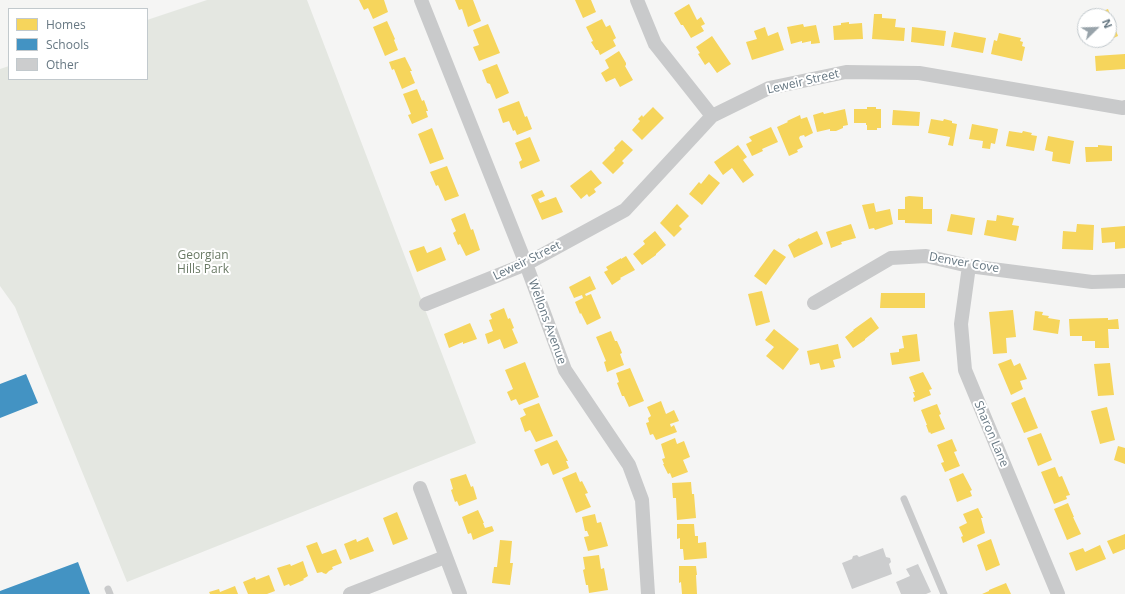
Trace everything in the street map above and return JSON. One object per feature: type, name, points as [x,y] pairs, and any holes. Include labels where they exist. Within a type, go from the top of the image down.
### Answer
[{"type":"street","name":"Wellons Avenue","points":[[421,0],[526,264],[565,370],[629,465],[642,500],[648,594]]},
{"type":"street","points":[[637,0],[655,44],[712,116]]},
{"type":"street","name":"Leweir Street","points":[[426,304],[526,264],[625,210],[712,116],[769,88],[846,72],[919,73],[1122,108],[1125,107]]},
{"type":"street","name":"Denver Cove","points":[[814,303],[891,258],[926,256],[969,266],[1092,282],[1125,281]]},
{"type":"street","name":"Sharon Lane","points":[[969,266],[961,324],[965,370],[1058,594]]},
{"type":"street","points":[[420,488],[460,594]]},
{"type":"street","points":[[350,594],[445,557]]},
{"type":"lane","points":[[904,499],[944,594]]},
{"type":"green space","name":"Georgian Hills Park","points":[[207,0],[307,0],[476,443],[127,582],[15,307],[0,286],[0,69],[8,66],[8,80],[148,80],[148,20]]},
{"type":"building: Homes","points":[[359,0],[384,0],[388,12],[373,19],[368,8],[364,10]]},
{"type":"building: Homes","points":[[455,0],[473,0],[481,21],[468,27],[462,9],[459,10]]},
{"type":"building: Homes","points":[[575,0],[591,0],[596,12],[583,18]]},
{"type":"building: Homes","points":[[689,4],[697,20],[701,17],[705,24],[701,26],[704,31],[691,38],[674,13]]},
{"type":"building: Homes","points":[[874,14],[882,14],[882,18],[896,19],[895,27],[905,28],[904,41],[872,39]]},
{"type":"building: Homes","points":[[602,19],[606,27],[610,25],[616,38],[613,40],[616,46],[600,55],[598,50],[596,50],[591,42],[593,41],[586,27]]},
{"type":"building: Homes","points":[[387,21],[398,50],[385,56],[373,27]]},
{"type":"building: Homes","points":[[849,22],[849,24],[862,23],[863,39],[834,40],[833,26]]},
{"type":"building: Homes","points":[[488,24],[500,53],[479,61],[473,47],[479,45],[473,30]]},
{"type":"building: Homes","points":[[803,24],[804,27],[816,25],[820,43],[811,44],[811,41],[802,43],[802,41],[791,44],[787,27]]},
{"type":"building: Homes","points":[[765,27],[768,36],[778,32],[784,50],[752,60],[746,42],[757,39],[754,31]]},
{"type":"building: Homes","points":[[912,27],[946,31],[944,46],[911,42]]},
{"type":"building: Homes","points":[[954,32],[986,38],[983,53],[951,47]]},
{"type":"building: Homes","points":[[999,33],[1021,38],[1020,41],[1023,42],[1022,46],[1025,47],[1022,61],[991,54],[994,40],[997,41]]},
{"type":"building: Homes","points":[[712,36],[731,64],[717,73],[709,62],[705,65],[698,54],[700,53],[696,47]]},
{"type":"building: Homes","points":[[619,51],[633,80],[620,87],[615,78],[606,82],[601,73],[609,68],[605,60]]},
{"type":"building: Homes","points":[[1125,54],[1125,69],[1096,71],[1095,56]]},
{"type":"building: Homes","points":[[405,57],[412,71],[410,71],[415,83],[402,89],[394,69],[392,70],[389,62]]},
{"type":"building: Homes","points":[[497,64],[509,93],[496,99],[482,70]]},
{"type":"building: Homes","points":[[417,89],[422,101],[424,100],[428,111],[426,111],[428,117],[412,124],[408,115],[411,114],[403,94]]},
{"type":"building: Homes","points":[[519,101],[525,117],[527,116],[532,129],[517,135],[515,130],[513,131],[509,121],[503,123],[498,109]]},
{"type":"building: Homes","points":[[653,107],[664,118],[642,140],[632,130],[640,121],[638,119],[642,115],[643,117]]},
{"type":"building: Homes","points":[[867,107],[876,107],[876,109],[881,109],[881,128],[877,128],[877,130],[867,130],[866,123],[854,123],[854,109],[867,109]]},
{"type":"building: Homes","points":[[845,109],[848,125],[843,126],[843,128],[836,131],[830,131],[830,129],[817,132],[813,115]]},
{"type":"building: Homes","points":[[893,110],[920,112],[919,126],[892,125]]},
{"type":"building: Homes","points":[[800,115],[801,119],[807,117],[813,133],[805,137],[804,135],[800,136],[799,138],[803,147],[797,150],[798,152],[789,156],[777,127]]},
{"type":"building: Homes","points":[[931,119],[943,121],[944,119],[957,124],[953,146],[948,145],[950,137],[928,133]]},
{"type":"building: Homes","points":[[972,124],[998,129],[995,144],[991,143],[990,149],[982,148],[983,141],[969,139]]},
{"type":"building: Homes","points":[[771,127],[778,142],[762,149],[763,151],[752,156],[746,144],[752,141],[749,137]]},
{"type":"building: Homes","points":[[432,128],[444,159],[430,164],[418,134]]},
{"type":"building: Homes","points":[[1009,131],[1022,133],[1023,131],[1037,136],[1034,151],[1006,146]]},
{"type":"building: Homes","points":[[1048,136],[1074,141],[1070,164],[1052,161],[1053,152],[1045,150]]},
{"type":"building: Homes","points":[[530,137],[540,161],[521,169],[519,162],[522,160],[515,143]]},
{"type":"building: Homes","points":[[622,140],[633,150],[622,161],[624,163],[613,174],[602,163],[615,150],[614,148]]},
{"type":"building: Homes","points":[[738,145],[747,157],[743,160],[754,175],[743,183],[732,168],[723,175],[714,162]]},
{"type":"building: Homes","points":[[1098,145],[1112,146],[1112,161],[1086,162],[1085,147],[1098,147]]},
{"type":"building: Homes","points":[[447,166],[459,196],[445,201],[430,172]]},
{"type":"building: Homes","points":[[591,170],[602,183],[594,189],[596,192],[589,197],[587,194],[581,199],[570,186]]},
{"type":"building: Homes","points":[[709,174],[720,183],[702,205],[689,194],[699,182],[701,184]]},
{"type":"building: Homes","points":[[542,190],[545,196],[538,199],[540,203],[556,197],[563,212],[542,220],[531,195]]},
{"type":"building: Homes","points":[[905,197],[923,197],[923,209],[932,209],[932,224],[905,223],[905,220],[898,220],[898,209],[905,209]]},
{"type":"building: Homes","points":[[874,203],[876,212],[890,209],[893,224],[875,230],[874,228],[869,229],[862,205]]},
{"type":"building: Homes","points":[[677,204],[689,216],[679,226],[682,229],[674,237],[660,223]]},
{"type":"building: Homes","points":[[465,213],[471,230],[473,229],[480,250],[466,256],[460,244],[458,245],[453,233],[456,231],[451,219]]},
{"type":"building: Homes","points":[[951,214],[975,218],[972,235],[947,231]]},
{"type":"building: Homes","points":[[997,215],[1014,218],[1012,225],[1019,226],[1016,241],[984,235],[987,220],[996,221]]},
{"type":"building: Homes","points":[[851,224],[856,238],[841,242],[842,244],[831,248],[826,232]]},
{"type":"building: Homes","points":[[1077,224],[1094,225],[1093,250],[1062,249],[1063,231],[1076,232]]},
{"type":"building: Homes","points":[[1125,226],[1125,248],[1115,249],[1115,242],[1102,243],[1101,228]]},
{"type":"building: Homes","points":[[655,231],[666,245],[656,255],[642,265],[633,254],[645,244],[643,241]]},
{"type":"building: Homes","points":[[817,231],[823,244],[794,258],[788,245],[799,238],[800,239]]},
{"type":"building: Homes","points":[[424,246],[427,253],[441,247],[446,260],[417,272],[409,251]]},
{"type":"building: Homes","points":[[774,249],[786,257],[766,285],[754,276]]},
{"type":"building: Homes","points":[[626,256],[635,270],[620,278],[621,279],[612,285],[604,272],[608,270],[606,267]]},
{"type":"building: Homes","points":[[590,276],[596,289],[585,294],[586,296],[591,294],[601,318],[587,325],[575,302],[583,298],[582,295],[574,298],[569,287]]},
{"type":"building: Homes","points":[[762,291],[770,322],[756,326],[748,294]]},
{"type":"building: Homes","points":[[881,293],[925,293],[925,308],[880,308]]},
{"type":"building: Homes","points":[[504,308],[508,319],[510,318],[514,328],[512,329],[518,343],[504,349],[500,339],[488,344],[485,334],[493,331],[489,320],[492,319],[490,314]]},
{"type":"building: Homes","points":[[1013,310],[1016,337],[1006,338],[1007,353],[993,354],[989,312]]},
{"type":"building: Homes","points":[[1035,311],[1043,312],[1042,315],[1049,316],[1048,318],[1060,320],[1058,334],[1033,330]]},
{"type":"building: Homes","points":[[871,317],[879,328],[853,348],[845,337]]},
{"type":"building: Homes","points":[[1108,318],[1108,320],[1118,319],[1119,329],[1108,329],[1109,348],[1095,348],[1095,341],[1082,341],[1082,336],[1070,336],[1069,319]]},
{"type":"building: Homes","points":[[470,323],[477,339],[463,344],[463,342],[449,348],[444,334]]},
{"type":"building: Homes","points":[[774,329],[799,349],[783,370],[766,356],[774,347],[765,340]]},
{"type":"building: Homes","points":[[611,331],[621,350],[622,353],[620,354],[624,365],[607,372],[604,362],[606,361],[596,337]]},
{"type":"building: Homes","points":[[917,334],[920,361],[892,365],[890,353],[899,352],[899,349],[904,348],[902,336]]},
{"type":"building: Homes","points":[[838,344],[841,358],[833,360],[835,367],[821,370],[819,363],[810,365],[807,351]]},
{"type":"building: Homes","points":[[1011,359],[1014,366],[1020,363],[1027,379],[1020,381],[1023,389],[1011,395],[998,364]]},
{"type":"building: Homes","points":[[525,362],[539,397],[519,405],[516,399],[511,401],[507,392],[513,389],[505,370]]},
{"type":"building: Homes","points":[[1110,363],[1114,395],[1098,396],[1094,364]]},
{"type":"building: Homes","points":[[630,368],[644,401],[629,407],[624,396],[622,396],[617,383],[619,382],[616,373]]},
{"type":"building: Homes","points":[[923,372],[932,389],[929,390],[931,395],[914,402],[913,398],[915,397],[913,392],[915,392],[909,377]]},
{"type":"building: Homes","points":[[1025,397],[1038,428],[1024,433],[1011,403]]},
{"type":"building: Homes","points":[[661,401],[666,414],[674,410],[679,421],[670,424],[671,427],[674,425],[677,432],[656,440],[653,434],[650,435],[646,423],[649,422],[648,418],[651,416],[647,407]]},
{"type":"building: Homes","points":[[539,403],[553,436],[536,442],[530,430],[525,432],[520,418],[526,415],[523,409]]},
{"type":"building: Homes","points":[[937,404],[941,414],[939,415],[945,429],[931,434],[930,432],[929,433],[921,410]]},
{"type":"building: Homes","points":[[1107,407],[1115,440],[1100,444],[1091,411]]},
{"type":"building: Homes","points":[[1041,433],[1052,460],[1038,466],[1027,438]]},
{"type":"building: Homes","points":[[675,438],[677,444],[684,441],[690,457],[683,460],[688,472],[672,478],[670,473],[668,474],[663,464],[662,459],[665,458],[661,444]]},
{"type":"building: Homes","points":[[952,439],[957,451],[954,452],[960,466],[945,472],[941,463],[944,462],[937,445]]},
{"type":"building: Homes","points":[[557,440],[568,461],[566,461],[569,468],[553,475],[548,463],[541,466],[534,450]]},
{"type":"building: Homes","points":[[1118,446],[1125,448],[1125,464],[1114,460]]},
{"type":"building: Homes","points":[[1055,467],[1059,477],[1062,476],[1070,495],[1066,496],[1067,499],[1054,504],[1041,472]]},
{"type":"building: Homes","points":[[576,472],[580,482],[582,481],[588,493],[585,494],[591,507],[576,513],[562,478]]},
{"type":"building: Homes","points":[[963,473],[972,490],[970,491],[972,496],[957,502],[949,479]]},
{"type":"building: Homes","points":[[466,474],[471,487],[473,486],[477,499],[459,506],[457,501],[455,502],[451,490],[453,489],[450,479]]},
{"type":"building: Homes","points":[[691,482],[692,494],[694,494],[696,518],[677,520],[676,498],[673,498],[672,483]]},
{"type":"building: Homes","points":[[1068,503],[1081,534],[1067,540],[1054,509]]},
{"type":"building: Homes","points":[[978,508],[983,518],[981,518],[985,533],[963,543],[961,537],[963,536],[959,527],[967,523],[963,514]]},
{"type":"building: Homes","points":[[478,510],[485,528],[492,526],[494,531],[473,540],[471,533],[468,534],[462,517]]},
{"type":"building: Homes","points":[[397,512],[408,539],[393,545],[383,518]]},
{"type":"building: Homes","points":[[595,514],[597,523],[601,522],[608,546],[588,551],[584,537],[589,536],[587,531],[585,531],[582,517]]},
{"type":"building: Homes","points":[[677,524],[694,524],[695,536],[698,536],[698,543],[706,542],[707,558],[684,560],[683,549],[680,549],[680,538],[677,539]]},
{"type":"building: Homes","points":[[1125,534],[1125,549],[1113,554],[1107,541]]},
{"type":"building: Homes","points":[[368,537],[374,551],[350,560],[344,544],[356,539],[357,542]]},
{"type":"building: Homes","points":[[991,539],[1000,565],[986,571],[977,545]]},
{"type":"building: Homes","points":[[500,540],[512,541],[510,563],[513,563],[510,585],[492,583],[494,567],[497,567]]},
{"type":"building: Homes","points":[[317,542],[322,554],[336,549],[342,563],[332,567],[333,569],[326,574],[322,572],[317,573],[306,546]]},
{"type":"building: Homes","points":[[1100,545],[1106,559],[1076,571],[1069,553],[1083,548],[1085,552]]},
{"type":"building: Homes","points":[[599,555],[601,569],[604,568],[608,590],[589,593],[583,570],[585,569],[583,557]]},
{"type":"building: Homes","points":[[303,561],[308,576],[303,579],[304,580],[290,586],[289,584],[284,586],[277,568],[290,564],[291,566]]},
{"type":"building: Homes","points":[[679,566],[696,566],[697,594],[682,594],[681,582],[679,583]]},
{"type":"building: Homes","points":[[269,575],[275,591],[267,594],[248,594],[243,582],[255,577],[256,580]]},
{"type":"building: Homes","points":[[1006,583],[1011,594],[982,594],[989,590]]},
{"type":"building: Homes","points":[[235,586],[238,594],[210,594],[209,592],[219,589],[220,592]]},
{"type":"building: Schools","points":[[26,374],[38,403],[0,418],[0,384]]},
{"type":"building: Schools","points":[[78,562],[90,594],[0,594],[0,591]]},
{"type":"building: Other","points":[[883,548],[886,557],[890,558],[891,562],[889,564],[892,574],[852,589],[842,563],[852,559],[853,556],[857,555],[859,557]]},
{"type":"building: Other","points":[[918,564],[931,592],[926,594],[901,594],[896,582],[910,576],[906,569]]}]
